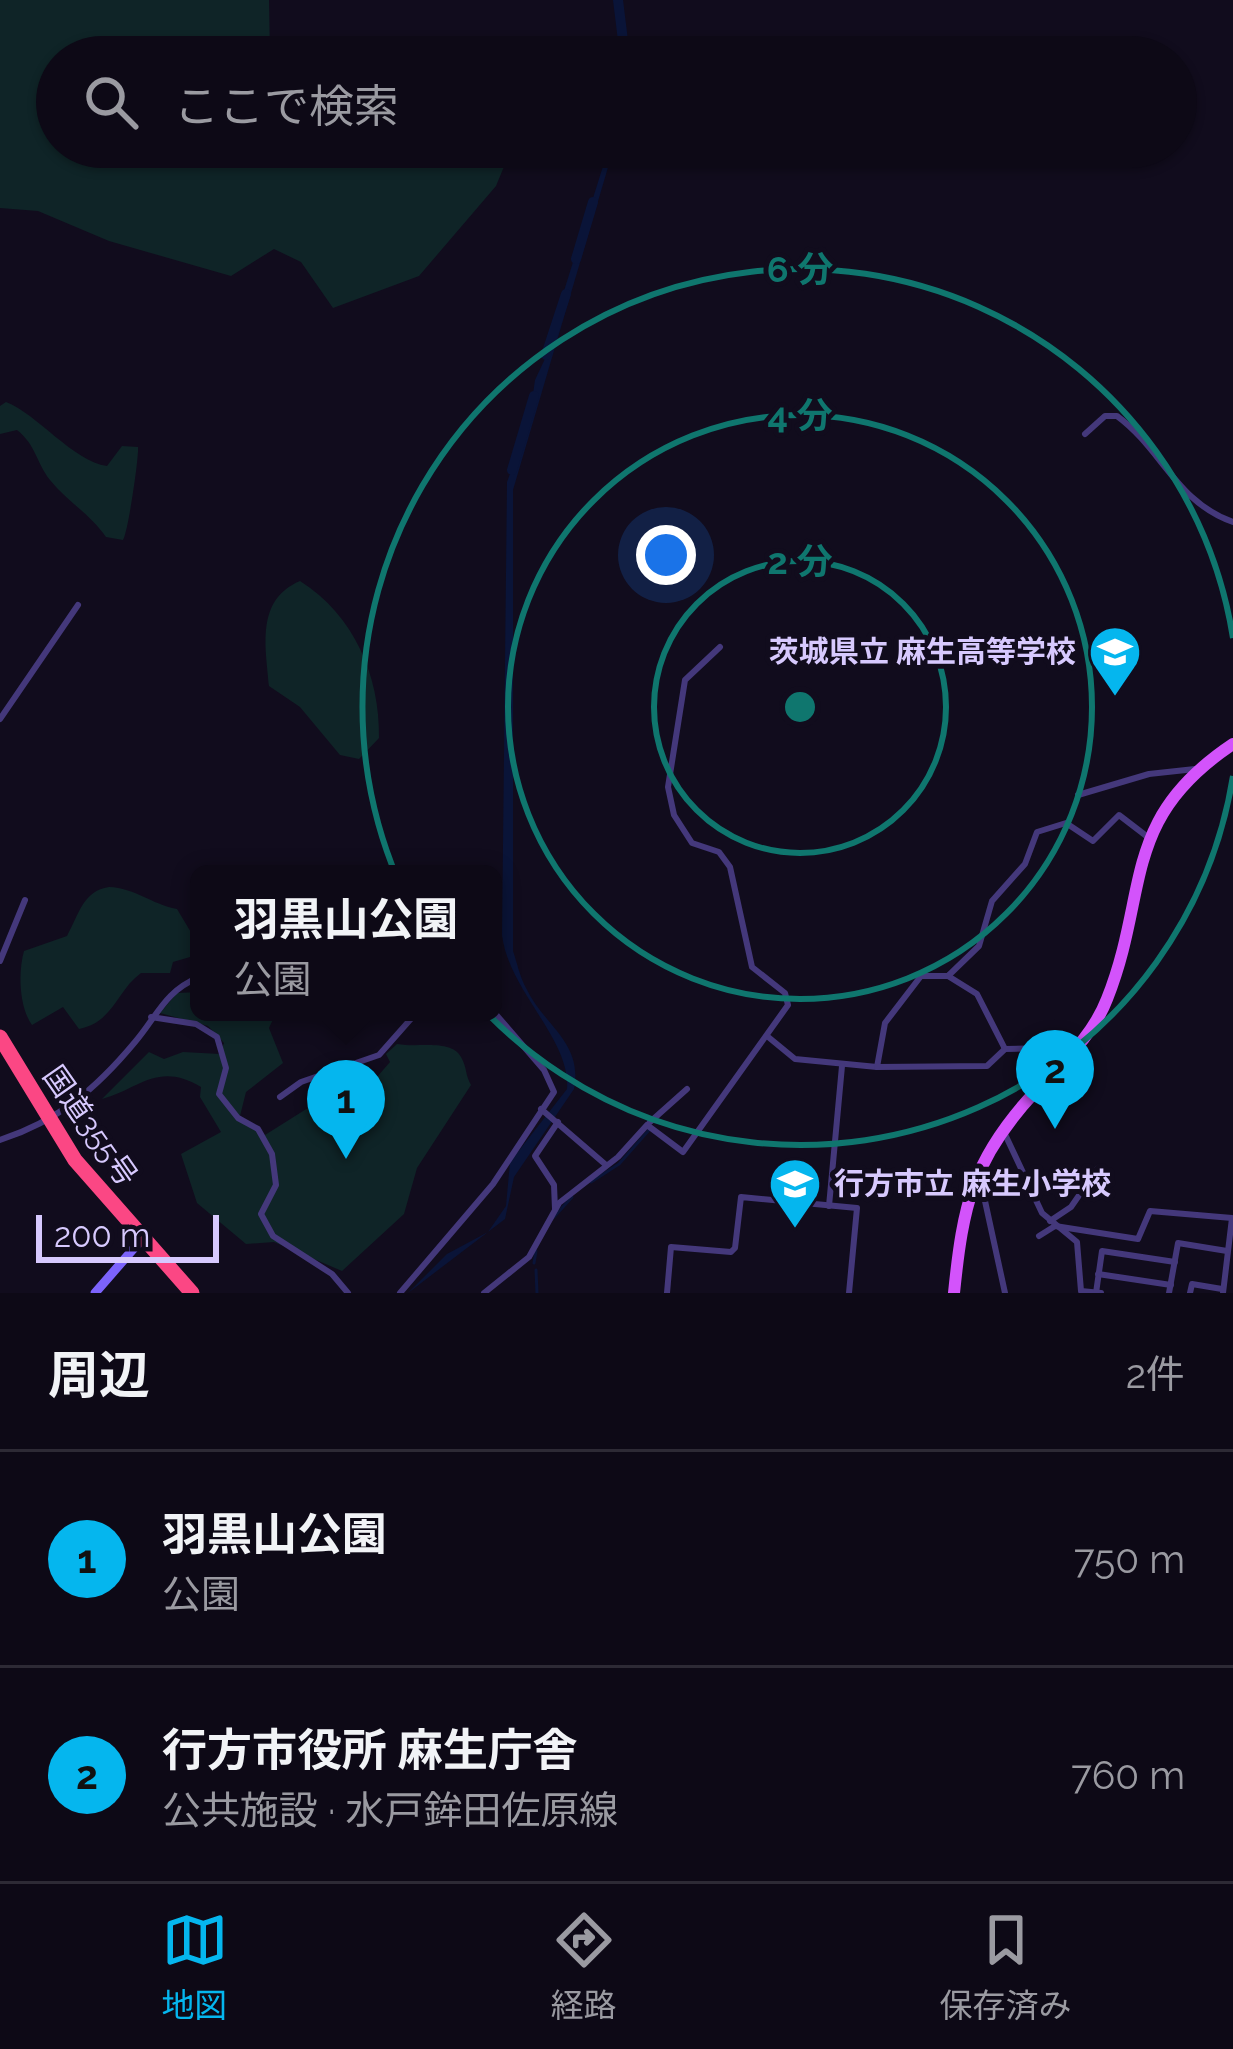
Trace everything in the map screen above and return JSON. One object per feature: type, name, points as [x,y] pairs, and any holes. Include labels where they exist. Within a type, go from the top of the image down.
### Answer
[{"type":"highway","name":"国道355号","points":[[0,1037],[48,1121],[98,1190],[192,1293]]},
{"type":"main road","points":[[954,1293],[961,1227],[977,1169],[1003,1129],[1070,1057],[1107,1000],[1149,838],[1167,803],[1198,768],[1233,744]]},
{"type":"street","points":[[1084,434],[1105,416],[1117,416],[1172,483],[1213,515],[1233,522]]},
{"type":"street","points":[[0,719],[78,605]]},
{"type":"street","points":[[647,1125],[683,1152],[788,1005],[785,993],[752,968],[730,867],[718,852],[692,843],[674,815],[668,787],[685,680],[720,647]]},
{"type":"street","points":[[1078,795],[1149,774],[1198,768]]},
{"type":"street","points":[[948,976],[979,946],[992,902],[1025,864],[1037,832],[1066,823],[1093,841],[1119,815],[1149,838]]},
{"type":"street","points":[[0,962],[25,900]]},
{"type":"street","points":[[878,1067],[889,1016],[921,976],[948,976],[977,994],[1005,1049]]},
{"type":"street","points":[[0,1140],[48,1121],[83,1098],[134,1045],[170,992],[190,982]]},
{"type":"street","points":[[151,1017],[196,1024],[218,1037],[226,1068],[219,1094],[238,1118],[258,1130],[272,1154],[276,1185],[262,1211],[264,1222],[285,1249],[325,1269],[348,1293]]},
{"type":"street","points":[[280,1097],[301,1082],[388,1049],[410,1021]]},
{"type":"street","points":[[400,1293],[494,1184],[555,1085],[501,1021]]},
{"type":"street","points":[[766,1036],[796,1059],[842,1065],[987,1066],[1005,1049],[1045,1048],[1070,1057]]},
{"type":"street","points":[[829,1206],[842,1065]]},
{"type":"street","points":[[484,1293],[530,1257],[555,1209],[687,1089]]},
{"type":"street","points":[[543,1110],[606,1165]]},
{"type":"street","points":[[555,1209],[554,1185],[535,1156],[558,1121]]},
{"type":"street","points":[[1003,1129],[1034,1200],[1053,1224],[1077,1242],[1082,1291],[1098,1293],[1102,1251],[1175,1262]]},
{"type":"street","points":[[1039,1236],[1071,1207],[1097,1168]]},
{"type":"street","points":[[977,1169],[1005,1293]]},
{"type":"street","points":[[667,1293],[671,1247],[730,1252],[735,1248],[741,1198],[857,1208],[849,1293]]},
{"type":"street","points":[[1053,1224],[1138,1239],[1150,1211],[1232,1218],[1222,1291],[1192,1284],[1190,1293]]},
{"type":"street","points":[[95,1293],[142,1239]]},
{"type":"street","points":[[1098,1274],[1170,1289],[1178,1243],[1227,1251]]},
{"type":"green space","points":[[0,0],[269,0],[270,36],[36,36],[36,168],[503,168],[496,186],[419,276],[333,308],[301,262],[274,249],[231,276],[109,241],[38,211],[0,208]]},
{"type":"green space","points":[[6,402],[94,463],[107,466],[122,446],[138,447],[123,540],[106,537],[57,488],[17,430],[0,434],[0,406]]},
{"type":"green space","points":[[300,581],[349,629],[369,670],[379,738],[359,759],[340,755],[300,707],[269,686],[266,626],[276,600]]},
{"type":"green space","points":[[100,889],[127,890],[177,909],[190,931],[190,957],[173,962],[170,973],[141,973],[108,1013],[91,1025],[79,1029],[63,1007],[32,1025],[21,989],[24,951],[67,936],[87,898]]},
{"type":"green space","points":[[190,992],[190,1021],[272,1021],[269,1028],[283,1063],[246,1092],[240,1116],[265,1135],[319,1101],[377,1077],[390,1062],[386,1054],[397,1044],[450,1048],[463,1061],[471,1085],[417,1168],[404,1214],[342,1271],[274,1242],[246,1244],[197,1203],[181,1154],[221,1132],[200,1097],[201,1087],[173,1076],[161,1077],[102,1099],[149,1052],[164,1059],[183,1052],[220,1054],[224,1043],[208,1026],[160,1013],[177,993]]},
{"type":"water","points":[[602,168],[608,168],[513,490],[513,951],[534,1001],[568,1046],[575,1073],[574,1089],[514,1177],[505,1219],[488,1232],[506,1206],[510,1162],[567,1089],[560,1052],[516,976],[502,935],[507,482],[529,421],[535,380],[559,329],[563,294]]},
{"type":"water","points":[[488,1232],[408,1293],[447,1254]]},
{"type":"waterway","points":[[618,0],[622,36]]},
{"type":"waterway","points":[[576,259],[593,202]]},
{"type":"waterway","points":[[546,355],[566,294]]},
{"type":"waterway","points":[[512,470],[534,396]]},
{"type":"waterway","points":[[591,1182],[619,1164],[649,1130]]},
{"type":"waterway","points":[[553,1218],[572,1197]]},
{"type":"waterway","points":[[534,1263],[536,1251]]},
{"type":"waterway","points":[[536,1270],[537,1293]]},
{"type":"place","name":"茨城県立 麻生高等学校","points":[[1115,698]]},
{"type":"place","name":"行方市役所 麻生庁舎","points":[[1055,1129]]},
{"type":"place","name":"羽黒山公園","points":[[346,1159]]},
{"type":"place","name":"行方市立 麻生小学校","points":[[795,1230]]}]
